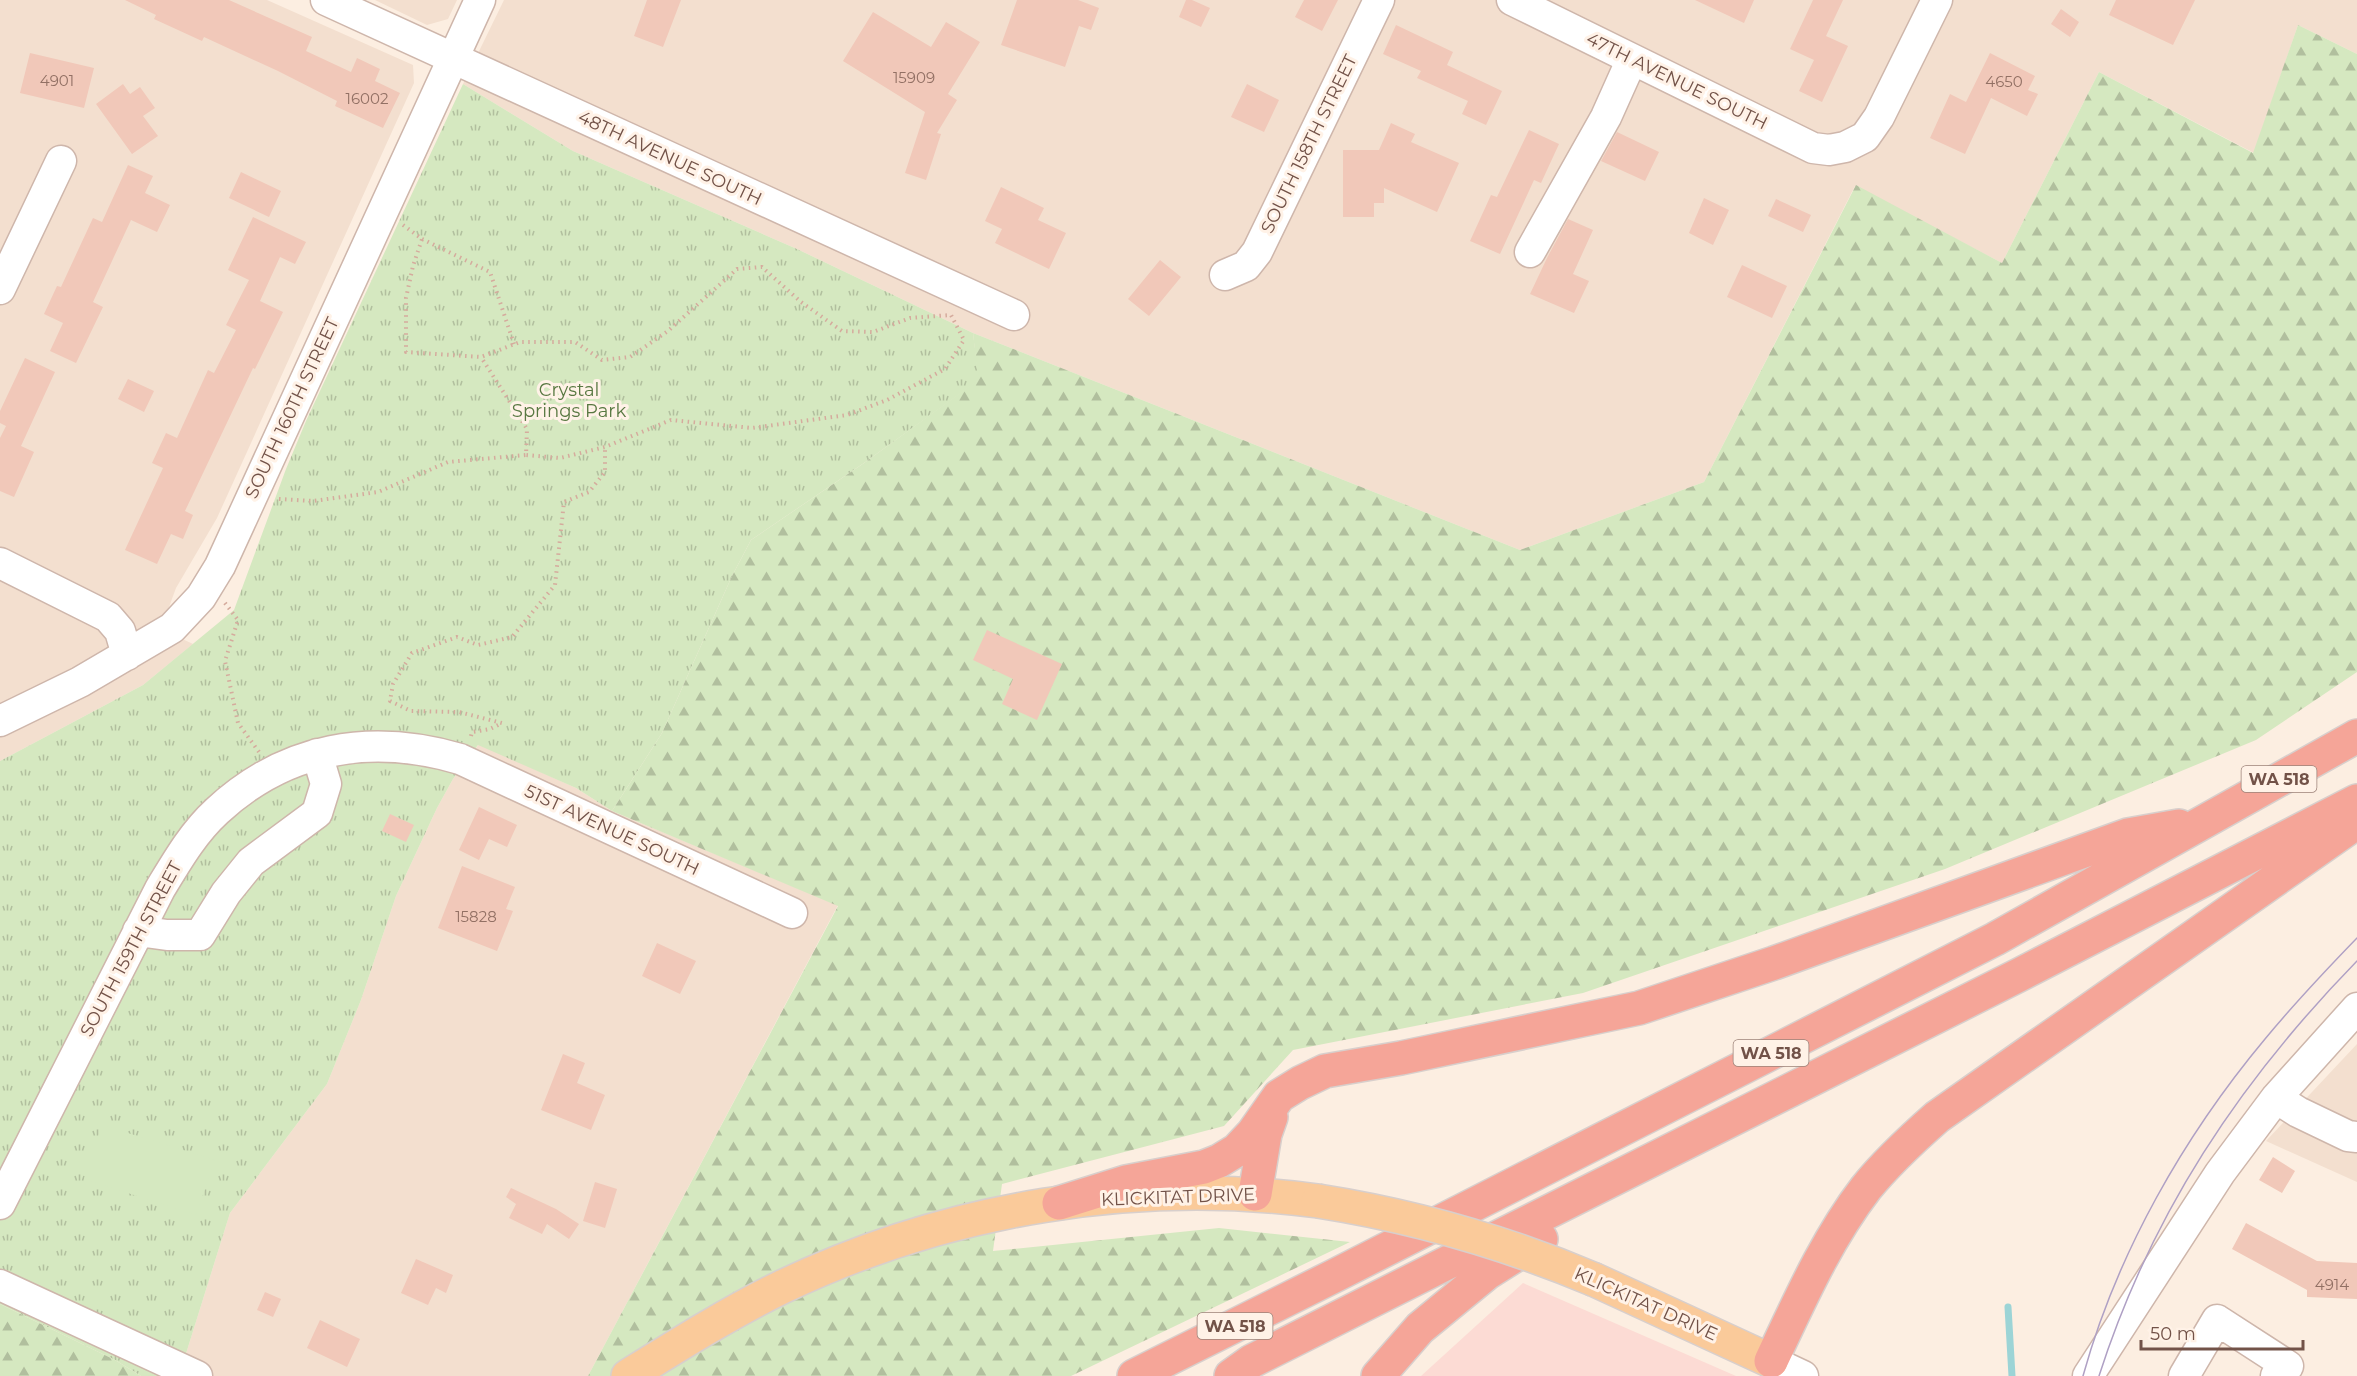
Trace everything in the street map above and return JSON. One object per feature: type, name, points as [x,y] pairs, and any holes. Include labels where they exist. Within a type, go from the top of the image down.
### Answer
[{"type":"highway","name":"WA 518","points":[[1134,1376],[1995,939],[2357,736]]},
{"type":"highway","name":"WA 518","points":[[1231,1376],[1252,1361],[2019,975],[2357,801]]},
{"type":"highway","points":[[1059,1203],[1126,1182],[1204,1167],[1219,1161],[1237,1150],[1253,1133],[1280,1096],[1325,1071],[1401,1058],[1639,1008],[1774,963],[2128,835],[2201,822]]},
{"type":"highway","points":[[1771,1361],[1821,1260],[1866,1188],[1898,1153],[1937,1117],[2357,822]]},
{"type":"highway","points":[[1378,1376],[1420,1328],[1487,1273],[1575,1218],[2019,975]]},
{"type":"highway","points":[[1255,1194],[1265,1134],[1280,1096]]},
{"type":"highway","points":[[1173,1376],[1336,1275]]},
{"type":"main road","name":"KLICKITAT DRIVE","points":[[628,1376],[745,1306],[828,1267],[874,1249],[945,1227],[1059,1203],[1139,1195],[1255,1194],[1318,1201],[1389,1213],[1459,1230],[1520,1250],[1595,1280],[1771,1361]]},
{"type":"street","name":"48TH AVENUE SOUTH","points":[[326,0],[1014,315]]},
{"type":"street","name":"SOUTH 160TH STREET","points":[[0,721],[80,682],[172,628],[208,587],[480,0]]},
{"type":"street","name":"SOUTH 158TH STREET","points":[[1225,275],[1246,266],[1257,252],[1379,0]]},
{"type":"street","name":"47TH AVENUE SOUTH","points":[[1512,0],[1813,148],[1829,150],[1845,147],[1864,137],[1879,117],[1937,0]]},
{"type":"street","points":[[1530,252],[1606,117],[1632,59]]},
{"type":"street","points":[[0,289],[61,161]]},
{"type":"street","points":[[0,563],[108,617],[120,631],[127,655]]},
{"type":"street","name":"SOUTH 159TH STREET","points":[[0,1204],[138,931],[185,848],[215,812],[243,789],[273,772],[317,754],[376,746],[431,751]]},
{"type":"street","name":"51ST AVENUE SOUTH","points":[[431,751],[460,759],[792,913]]},
{"type":"street","points":[[138,931],[167,936],[200,935],[226,893],[251,862],[317,813],[326,784],[317,754]]},
{"type":"street","points":[[2088,1376],[2198,1205],[2276,1098],[2357,1008]]},
{"type":"street","points":[[2276,1098],[2318,1122],[2349,1136],[2357,1137]]},
{"type":"street","points":[[0,1285],[197,1376]]},
{"type":"street","points":[[2184,1376],[2217,1320],[2288,1366],[2276,1376]]},
{"type":"street","name":"KLICKITAT DRIVE","points":[[1771,1361],[1803,1376]]},
{"type":"path","points":[[383,210],[422,239],[490,272],[514,344]]},
{"type":"path","points":[[253,493],[288,501],[313,501],[378,492],[448,462],[526,455],[560,458],[606,447],[671,420],[752,428],[847,415],[887,400],[945,369],[963,340],[951,315],[910,318],[873,332],[842,331],[801,302],[762,267],[737,269],[705,300],[630,357],[602,360],[575,342],[520,342],[481,357],[406,352],[405,298],[412,266],[422,239]]},
{"type":"path","points":[[481,357],[527,429],[526,455]]},
{"type":"path","points":[[460,759],[472,732],[490,729],[502,723],[459,712],[411,711],[390,701],[393,684],[412,653],[457,637],[478,645],[512,637],[555,585],[564,502],[589,492],[605,472],[606,447]]},
{"type":"path","points":[[208,587],[238,620],[225,661],[238,723],[273,772]]},
{"type":"shaded area","points":[[0,0],[267,0],[413,65],[414,83],[217,518],[176,588],[161,629],[193,644],[143,685],[0,761]]},
{"type":"shaded area","points":[[375,0],[457,0],[448,19],[427,25]]},
{"type":"shaded area","points":[[504,0],[2357,0],[2357,54],[2298,25],[2254,153],[2099,72],[2002,263],[1855,186],[1704,482],[1520,550],[973,333],[797,249],[573,151],[463,84]]},
{"type":"shaded area","points":[[479,744],[576,788],[612,811],[838,905],[588,1376],[179,1376],[230,1213],[327,1084],[361,1000],[396,896],[437,808],[453,779]]},
{"type":"shaded area","points":[[2357,1044],[2357,1182],[2266,1141]]},
{"type":"shaded area","points":[[1523,1283],[1736,1376],[1421,1376]]},
{"type":"green space","points":[[2298,25],[2357,54],[2357,672],[2256,740],[1945,869],[1583,993],[1293,1050],[1224,1126],[1002,1184],[993,1251],[1219,1228],[1350,1242],[1071,1376],[588,1376],[838,906],[612,811],[662,733],[732,576],[751,540],[864,463],[978,380],[973,333],[1520,550],[1704,482],[1856,185],[2002,263],[2099,72],[2253,153]]},
{"type":"green space","name":"Crystal Springs Park","points":[[463,84],[573,151],[797,249],[973,333],[979,380],[864,463],[751,540],[732,576],[662,733],[612,811],[576,788],[478,745],[453,779],[437,808],[396,896],[361,1000],[327,1084],[230,1213],[179,1376],[141,1376],[115,1360],[0,1304],[0,761],[143,685],[234,610],[306,421]]},
{"type":"green space","points":[[102,1125],[215,1160],[196,1215],[84,1179]]},
{"type":"green space","points":[[0,1304],[115,1360],[141,1376],[0,1376]]},
{"type":"building","points":[[125,0],[229,0],[312,37],[306,51],[351,72],[357,58],[380,69],[375,81],[400,93],[383,128],[335,106],[337,101],[278,71],[204,37],[202,41],[154,19],[156,15]]},
{"type":"building","points":[[647,0],[681,0],[663,47],[634,36]]},
{"type":"building","points":[[1017,0],[1078,0],[1099,8],[1091,30],[1079,26],[1065,67],[1001,45]]},
{"type":"building","points":[[1186,0],[1192,0],[1210,8],[1201,27],[1179,17]]},
{"type":"building","points":[[1304,0],[1338,0],[1322,31],[1295,17]]},
{"type":"building","points":[[1695,0],[1754,0],[1744,23]]},
{"type":"building","points":[[1813,0],[1843,0],[1826,36],[1848,46],[1822,102],[1799,91],[1814,60],[1790,49]]},
{"type":"building","points":[[2116,0],[2195,0],[2173,45],[2109,15]]},
{"type":"building","points":[[2061,9],[2079,22],[2070,37],[2051,24]]},
{"type":"building","points":[[873,12],[931,47],[946,22],[980,42],[948,94],[957,100],[937,133],[941,134],[926,180],[905,173],[925,112],[843,61]]},
{"type":"building","points":[[1396,25],[1453,52],[1447,65],[1502,91],[1486,125],[1462,114],[1468,101],[1417,78],[1421,71],[1383,54]]},
{"type":"building","points":[[30,53],[94,68],[84,108],[20,93]]},
{"type":"building","points":[[1990,53],[2035,76],[2028,90],[2038,94],[2027,116],[1991,98],[1965,154],[1930,138],[1950,94],[1966,102]]},
{"type":"building","points":[[123,84],[130,94],[140,87],[155,108],[143,116],[158,136],[132,154],[96,104]]},
{"type":"building","points":[[1247,84],[1279,100],[1264,132],[1231,117]]},
{"type":"building","points":[[1391,123],[1415,134],[1411,142],[1459,163],[1437,212],[1384,188],[1384,203],[1374,203],[1374,217],[1343,217],[1343,150],[1379,150]]},
{"type":"building","points":[[1529,130],[1559,144],[1541,183],[1534,180],[1500,254],[1470,241],[1491,195],[1497,197]]},
{"type":"building","points":[[1617,132],[1659,152],[1645,181],[1601,161]]},
{"type":"building","points":[[128,165],[153,176],[145,193],[170,205],[157,232],[131,220],[93,302],[103,307],[76,363],[50,351],[63,323],[44,314],[57,286],[61,287],[93,218],[102,222]]},
{"type":"building","points":[[241,172],[281,191],[269,217],[229,198]]},
{"type":"building","points":[[1001,187],[1044,208],[1038,220],[1066,233],[1049,269],[995,243],[1002,229],[985,221]]},
{"type":"building","points":[[1704,198],[1729,210],[1713,245],[1689,233]]},
{"type":"building","points":[[1776,199],[1811,215],[1803,232],[1768,216]]},
{"type":"building","points":[[253,217],[306,242],[295,264],[280,257],[260,301],[283,312],[255,369],[253,368],[185,511],[193,515],[183,539],[171,534],[157,564],[125,550],[163,468],[152,463],[166,433],[177,438],[208,370],[214,373],[236,330],[226,325],[249,280],[228,270]]},
{"type":"building","points":[[1568,219],[1593,230],[1573,274],[1589,281],[1574,313],[1530,294]]},
{"type":"building","points":[[1160,260],[1181,277],[1149,316],[1128,299]]},
{"type":"building","points":[[1742,265],[1787,286],[1772,318],[1727,297]]},
{"type":"building","points":[[25,358],[55,372],[21,446],[34,452],[14,497],[0,491],[0,438],[6,426],[0,423],[0,411]]},
{"type":"building","points":[[128,379],[154,391],[144,412],[118,399]]},
{"type":"building","points":[[987,630],[1062,664],[1037,720],[1002,704],[1013,679],[973,660]]},
{"type":"building","points":[[479,807],[517,825],[507,847],[489,839],[479,860],[459,850]]},
{"type":"building","points":[[390,814],[414,825],[406,842],[382,831]]},
{"type":"building","points":[[462,866],[515,887],[506,909],[513,911],[497,951],[438,928]]},
{"type":"building","points":[[657,943],[696,961],[680,994],[642,976]]},
{"type":"building","points":[[563,1054],[585,1063],[577,1083],[605,1095],[591,1130],[541,1110]]},
{"type":"building","points":[[2273,1157],[2295,1171],[2282,1193],[2259,1180]]},
{"type":"building","points":[[595,1182],[617,1189],[605,1228],[583,1221]]},
{"type":"building","points":[[511,1188],[556,1209],[579,1224],[569,1239],[547,1224],[542,1234],[509,1218],[516,1204],[506,1197]]},
{"type":"building","points":[[2246,1223],[2317,1261],[2357,1263],[2357,1299],[2307,1297],[2307,1290],[2232,1249]]},
{"type":"building","points":[[416,1259],[453,1275],[446,1293],[436,1288],[428,1305],[401,1293]]},
{"type":"building","points":[[265,1292],[281,1299],[273,1317],[257,1310]]},
{"type":"building","points":[[320,1320],[360,1339],[347,1367],[307,1348]]},
{"type":"waterway","points":[[2008,1307],[2012,1376]]},
{"type":"tram line","points":[[2083,1376],[2114,1285],[2156,1198],[2181,1156],[2235,1076],[2310,988],[2357,938]]},
{"type":"tram line","points":[[2099,1376],[2120,1317],[2145,1260],[2172,1205],[2203,1153],[2274,1054],[2357,961]]}]
